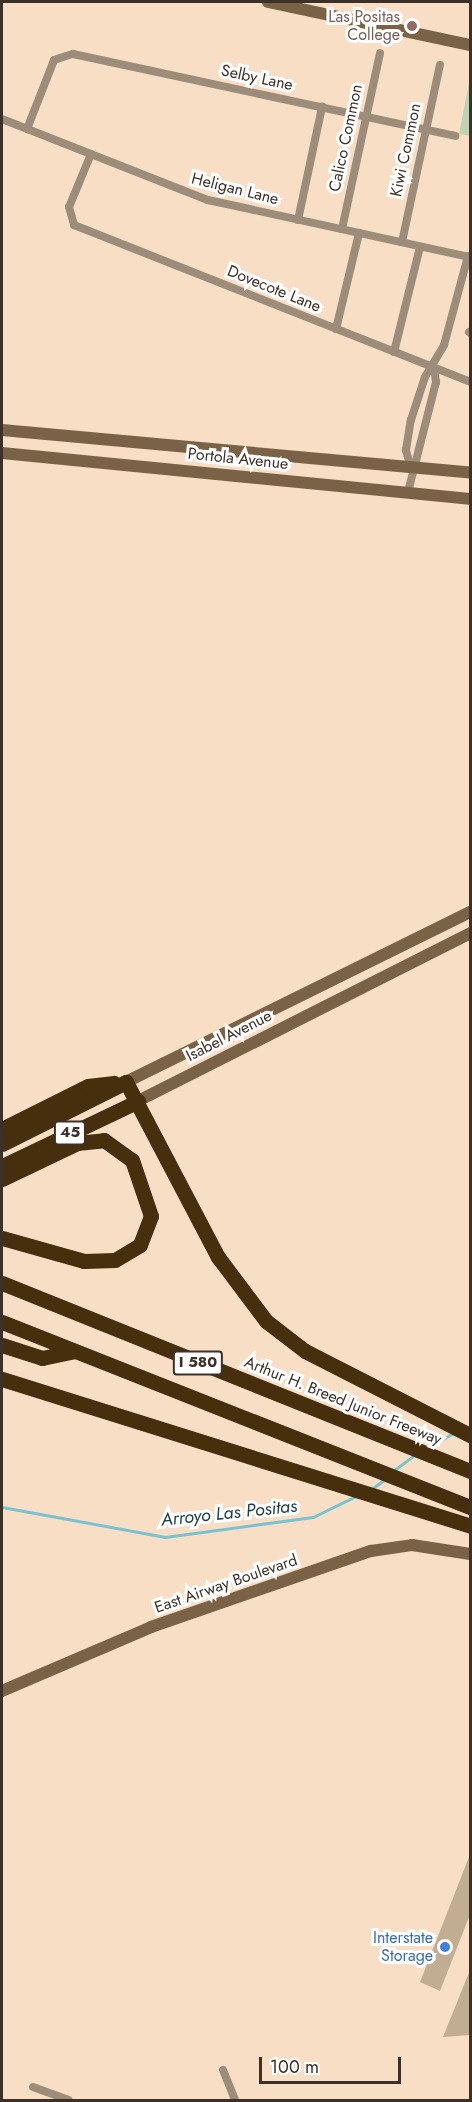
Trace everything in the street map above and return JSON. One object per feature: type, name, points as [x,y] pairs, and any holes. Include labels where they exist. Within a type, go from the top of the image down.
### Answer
[{"type":"highway","points":[[2,1129],[88,1086],[126,1082],[218,1257],[254,1308],[305,1351],[471,1435]]},
{"type":"highway","name":"Isabel Avenue","points":[[2,1144],[126,1082]]},
{"type":"highway","name":"Isabel Avenue","points":[[2,1166],[138,1101]]},
{"type":"highway","points":[[2,1179],[77,1143],[104,1140],[132,1160],[150,1199],[151,1216],[140,1245],[115,1260],[84,1261],[2,1238]]},
{"type":"highway","name":"Arthur H. Breed Junior Freeway","points":[[2,1283],[467,1470]]},
{"type":"highway","name":"I 580","points":[[2,1322],[471,1507]]},
{"type":"highway","points":[[2,1344],[42,1358],[74,1352]]},
{"type":"highway","points":[[2,1379],[471,1526]]},
{"type":"main road","points":[[268,2],[471,45]]},
{"type":"main road","name":"Portola Avenue","points":[[2,430],[471,473]]},
{"type":"main road","name":"Portola Avenue","points":[[2,453],[471,499]]},
{"type":"main road","name":"Isabel Avenue","points":[[126,1082],[471,912]]},
{"type":"main road","name":"Isabel Avenue","points":[[138,1101],[471,933]]},
{"type":"main road","name":"East Airway Boulevard","points":[[2,1692],[151,1627],[371,1551],[412,1545],[471,1554]]},
{"type":"street","name":"Selby Lane","points":[[27,129],[54,60],[73,54],[455,136]]},
{"type":"street","name":"Calico Common","points":[[342,229],[380,54]]},
{"type":"street","name":"Kiwi Common","points":[[402,242],[440,65]]},
{"type":"street","points":[[298,220],[322,107]]},
{"type":"street","name":"Heligan Lane","points":[[2,119],[208,200],[469,256]]},
{"type":"street","name":"Dovecote Lane","points":[[91,154],[69,207],[70,219],[80,228],[471,382]]},
{"type":"street","points":[[336,329],[359,233]]},
{"type":"street","points":[[394,352],[420,247]]},
{"type":"street","points":[[408,492],[411,468],[406,450],[411,420],[425,377],[434,368],[469,256]]},
{"type":"street","points":[[223,2070],[235,2100]]},
{"type":"street","points":[[33,2087],[69,2100]]},
{"type":"green space","points":[[470,78],[470,136],[459,134]]},
{"type":"building","name":"Interstate Storage","points":[[471,1852],[471,1912],[440,1991],[420,1982]]},
{"type":"building","points":[[470,1970],[471,2035],[443,2037]]},
{"type":"waterway","name":"Arroyo Las Positas","points":[[428,1447],[453,1433]]},
{"type":"waterway","name":"Arroyo Las Positas","points":[[393,1471],[414,1455]]},
{"type":"waterway","name":"Arroyo Las Positas","points":[[370,1490],[384,1480]]},
{"type":"waterway","name":"Arroyo Las Positas","points":[[2,1507],[165,1537],[313,1517],[356,1496]]},
{"type":"place","name":"Las Positas College","points":[[412,26]]},
{"type":"place","name":"Interstate Storage","points":[[445,1947]]}]
